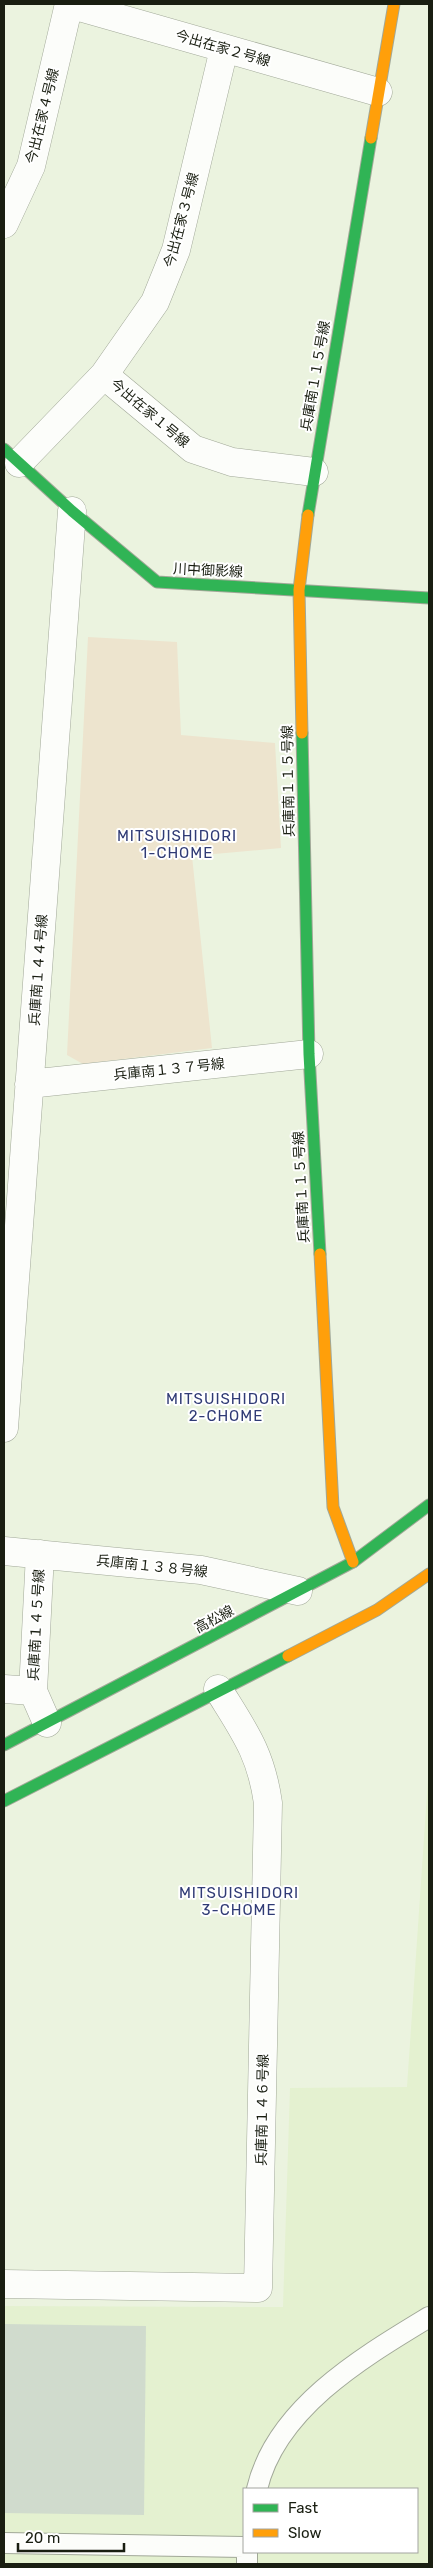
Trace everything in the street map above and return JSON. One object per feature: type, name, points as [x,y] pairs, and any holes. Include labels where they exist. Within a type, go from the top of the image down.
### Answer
[{"type":"street","name":"今出在家２号線","points":[[69,4],[378,92]]},
{"type":"street","name":"今出在家４号線","points":[[4,224],[31,166],[69,4]]},
{"type":"street","name":"兵庫南１１５号線","points":[[353,1562],[333,1507],[309,1054],[299,590],[314,472],[394,4]]},
{"type":"street","name":"今出在家３号線","points":[[11,456],[104,375],[155,302],[176,250],[224,49]]},
{"type":"street","name":"今出在家１号線","points":[[104,375],[193,449],[232,462],[314,472]]},
{"type":"street","name":"川中御影線","points":[[11,456],[72,511],[157,582],[429,598]]},
{"type":"street","name":"兵庫南１４４号線","points":[[4,1428],[72,511]]},
{"type":"street","name":"兵庫南１３７号線","points":[[29,1084],[309,1054]]},
{"type":"street","name":"高松線","points":[[4,1745],[353,1562],[429,1505]]},
{"type":"street","name":"兵庫南１３８号線","points":[[4,1551],[201,1570],[298,1591]]},
{"type":"street","name":"兵庫南１４５号線","points":[[40,1554],[33,1691],[46,1723]]},
{"type":"street","points":[[4,1801],[218,1689],[377,1610],[429,1574]]},
{"type":"street","points":[[4,1689],[33,1691]]},
{"type":"street","name":"兵庫南１４６号線","points":[[4,2284],[258,2288],[268,1803],[264,1773],[252,1744],[218,1689]]},
{"type":"lane","points":[[257,2488],[273,2447],[299,2415],[335,2378],[370,2353],[429,2317]]},
{"type":"lane","points":[[4,2543],[243,2547]]},
{"type":"shaded area","points":[[88,637],[177,642],[181,735],[275,743],[281,848],[192,856],[212,1048],[83,1064],[67,1055]]},
{"type":"shaded area","points":[[429,1765],[429,2564],[4,2564],[4,2306],[283,2307],[290,2088],[407,2087]]},
{"type":"building","points":[[4,2324],[146,2326],[144,2515],[4,2513]]},
{"type":"traffic: fast","points":[[308,515],[371,138]]},
{"type":"traffic: fast","points":[[4,449],[72,511],[157,582],[429,598]]},
{"type":"traffic: fast","points":[[302,733],[309,1054],[320,1254]]},
{"type":"traffic: fast","points":[[4,1745],[353,1562],[429,1505]]},
{"type":"traffic: fast","points":[[4,1801],[288,1656]]},
{"type":"traffic: slow","points":[[371,138],[394,4]]},
{"type":"traffic: slow","points":[[302,733],[299,590],[308,515]]},
{"type":"traffic: slow","points":[[320,1254],[333,1507],[353,1562]]},
{"type":"traffic: slow","points":[[288,1656],[377,1610],[429,1574]]},
{"type":"district","name":"MITSUISHIDORI 1-CHOME","points":[[177,844]]},
{"type":"district","name":"MITSUISHIDORI 2-CHOME","points":[[226,1408]]},
{"type":"district","name":"MITSUISHIDORI 3-CHOME","points":[[239,1902]]}]
